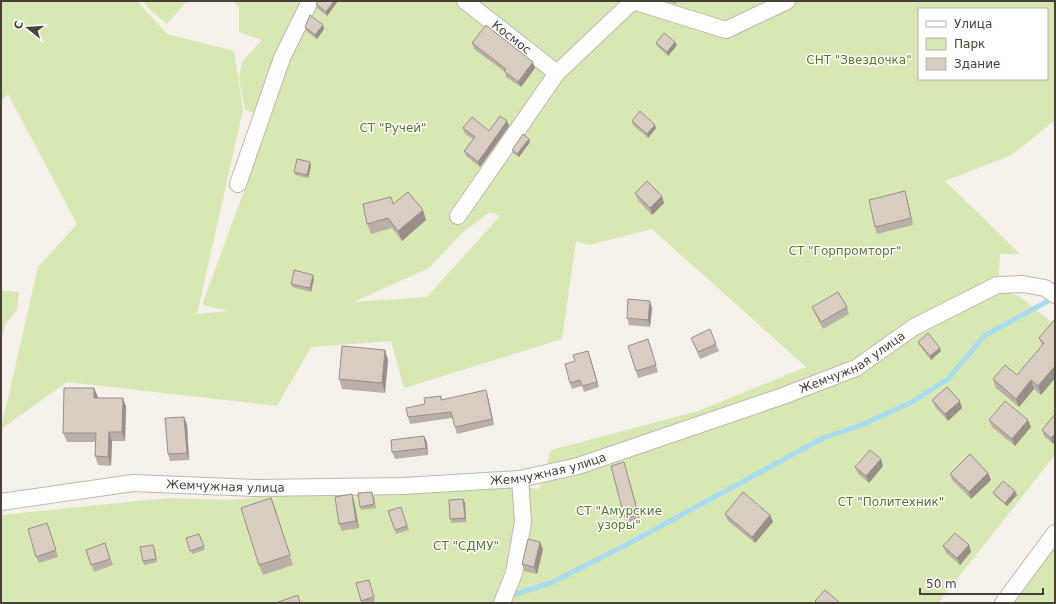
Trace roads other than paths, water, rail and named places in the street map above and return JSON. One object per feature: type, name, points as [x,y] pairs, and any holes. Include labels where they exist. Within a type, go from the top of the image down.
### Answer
[{"type":"street","points":[[238,184],[282,58],[310,1]]},
{"type":"street","name":"Космос","points":[[465,1],[557,73]]},
{"type":"street","points":[[458,216],[557,73],[634,1],[726,30],[787,1]]},
{"type":"street","name":"Жемчужная улица","points":[[1,502],[133,483],[255,488],[403,486],[520,479],[585,463],[783,396],[856,368],[914,327],[997,285],[1023,284],[1050,292]]},
{"type":"street","points":[[502,603],[514,573],[523,522],[520,479]]},
{"type":"street","points":[[1003,603],[1055,533]]},
{"type":"waterway","points":[[509,596],[551,583],[626,545],[823,438],[859,426],[912,402],[948,379],[984,336],[1048,301],[1053,295]]},
{"type":"park label","name":"СНТ \"Звездочка\"","points":[[859,60]]},
{"type":"park label","name":"СТ \"Ручей\"","points":[[393,128]]},
{"type":"park label","name":"СТ \"Горпромторг\"","points":[[845,251]]},
{"type":"park label","name":"СТ \"Политехник\"","points":[[891,502]]},
{"type":"park label","name":"СТ \"Амурские узоры\"","points":[[619,518]]},
{"type":"park label","name":"СТ \"СДМУ\"","points":[[466,546]]}]
